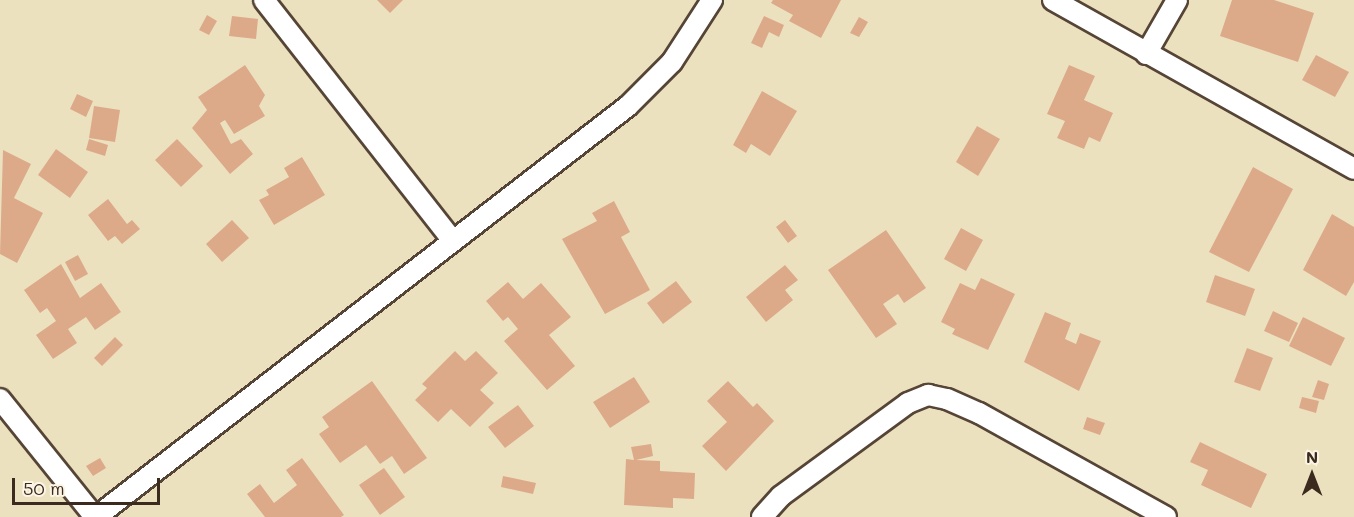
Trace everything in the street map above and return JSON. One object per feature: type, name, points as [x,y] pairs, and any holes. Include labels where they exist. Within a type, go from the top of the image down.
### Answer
[{"type":"street","points":[[264,0],[453,241]]},
{"type":"street","points":[[0,399],[96,517],[628,106],[672,62],[712,0]]},
{"type":"street","points":[[1053,0],[1354,169]]},
{"type":"street","points":[[1146,54],[1177,0]]},
{"type":"street","points":[[762,517],[781,496],[908,403],[928,395],[947,399],[979,413],[1166,517]]},
{"type":"building","points":[[377,0],[403,0],[390,13]]},
{"type":"building","points":[[773,0],[841,0],[821,38],[789,21],[793,15],[771,3]]},
{"type":"building","points":[[1232,0],[1274,0],[1314,13],[1298,62],[1220,36]]},
{"type":"building","points":[[207,15],[217,21],[209,35],[199,30]]},
{"type":"building","points":[[232,16],[258,19],[256,39],[229,36]]},
{"type":"building","points":[[764,16],[784,25],[779,37],[769,32],[762,48],[751,43]]},
{"type":"building","points":[[859,17],[868,22],[859,37],[850,33]]},
{"type":"building","points":[[1316,55],[1349,72],[1335,97],[1302,80]]},
{"type":"building","points":[[245,65],[265,95],[259,106],[265,116],[234,134],[225,120],[220,123],[231,144],[241,139],[253,154],[230,174],[192,128],[207,110],[198,97]]},
{"type":"building","points":[[1069,65],[1095,76],[1084,100],[1113,113],[1100,142],[1089,137],[1084,149],[1057,138],[1065,121],[1047,114]]},
{"type":"building","points":[[762,91],[797,111],[770,156],[751,144],[746,153],[733,145]]},
{"type":"building","points":[[77,94],[93,101],[86,117],[70,109]]},
{"type":"building","points":[[94,106],[120,110],[115,142],[89,138]]},
{"type":"building","points":[[977,126],[1000,139],[978,176],[956,162]]},
{"type":"building","points":[[89,139],[108,145],[105,156],[86,150]]},
{"type":"building","points":[[177,139],[203,166],[181,187],[155,160]]},
{"type":"building","points":[[56,149],[88,172],[70,198],[38,175]]},
{"type":"building","points":[[3,150],[31,164],[14,198],[43,213],[17,263],[0,254]]},
{"type":"building","points":[[302,157],[325,195],[274,225],[259,200],[269,195],[266,190],[289,177],[284,168]]},
{"type":"building","points":[[1253,167],[1293,189],[1249,272],[1209,252]]},
{"type":"building","points":[[108,199],[127,224],[132,220],[140,229],[122,244],[115,236],[108,241],[88,215]]},
{"type":"building","points":[[614,201],[630,232],[621,237],[650,290],[605,314],[562,239],[597,221],[592,213]]},
{"type":"building","points":[[1332,214],[1354,227],[1354,282],[1346,296],[1303,270]]},
{"type":"building","points":[[232,220],[249,238],[222,262],[206,244]]},
{"type":"building","points":[[785,220],[797,236],[788,243],[776,227]]},
{"type":"building","points":[[961,228],[983,240],[966,271],[944,259]]},
{"type":"building","points":[[886,230],[926,288],[904,303],[898,294],[883,304],[897,324],[876,338],[828,270]]},
{"type":"building","points":[[78,255],[88,274],[75,281],[65,262]]},
{"type":"building","points":[[61,264],[80,298],[101,283],[121,312],[95,330],[86,317],[68,329],[77,343],[53,359],[36,335],[56,321],[47,308],[40,313],[24,290]]},
{"type":"building","points":[[785,265],[798,280],[785,290],[793,300],[766,322],[746,297]]},
{"type":"building","points":[[1215,275],[1255,289],[1245,316],[1206,302]]},
{"type":"building","points":[[981,278],[1015,294],[988,350],[952,334],[955,329],[941,322],[960,283],[975,290]]},
{"type":"building","points":[[676,281],[692,302],[663,324],[647,303]]},
{"type":"building","points":[[508,282],[523,299],[541,283],[571,317],[549,335],[575,366],[547,390],[504,341],[518,329],[508,317],[503,321],[486,301]]},
{"type":"building","points":[[1273,311],[1298,323],[1289,342],[1264,331]]},
{"type":"building","points":[[1045,312],[1071,323],[1065,339],[1076,344],[1080,333],[1101,341],[1079,391],[1024,362]]},
{"type":"building","points":[[1303,317],[1345,338],[1331,366],[1289,346]]},
{"type":"building","points":[[115,337],[123,345],[102,366],[94,358]]},
{"type":"building","points":[[1247,348],[1273,358],[1260,391],[1234,382]]},
{"type":"building","points":[[455,351],[465,361],[476,351],[498,373],[480,390],[494,403],[470,427],[451,409],[438,422],[415,400],[427,388],[422,384]]},
{"type":"building","points":[[634,377],[650,402],[610,428],[593,402]]},
{"type":"building","points":[[1318,380],[1329,384],[1324,400],[1312,397]]},
{"type":"building","points":[[372,381],[427,458],[404,474],[392,456],[380,464],[366,445],[340,463],[319,434],[329,427],[322,417]]},
{"type":"building","points":[[728,381],[753,407],[757,403],[774,421],[726,471],[702,446],[727,422],[707,401]]},
{"type":"building","points":[[1302,397],[1319,401],[1316,413],[1299,408]]},
{"type":"building","points":[[518,405],[534,426],[505,448],[488,427]]},
{"type":"building","points":[[1087,417],[1105,423],[1100,435],[1083,429]]},
{"type":"building","points":[[1200,442],[1267,474],[1251,508],[1201,485],[1208,470],[1190,462]]},
{"type":"building","points":[[651,444],[653,456],[636,460],[660,461],[660,471],[695,473],[694,499],[673,498],[673,508],[624,505],[626,459],[634,460],[631,447]]},
{"type":"building","points":[[100,458],[106,468],[93,476],[86,466]]},
{"type":"building","points":[[302,458],[344,515],[341,517],[265,517],[247,494],[260,484],[274,503],[297,485],[286,470]]},
{"type":"building","points":[[384,468],[405,497],[380,515],[359,485]]},
{"type":"building","points":[[503,476],[536,483],[533,494],[501,487]]}]
